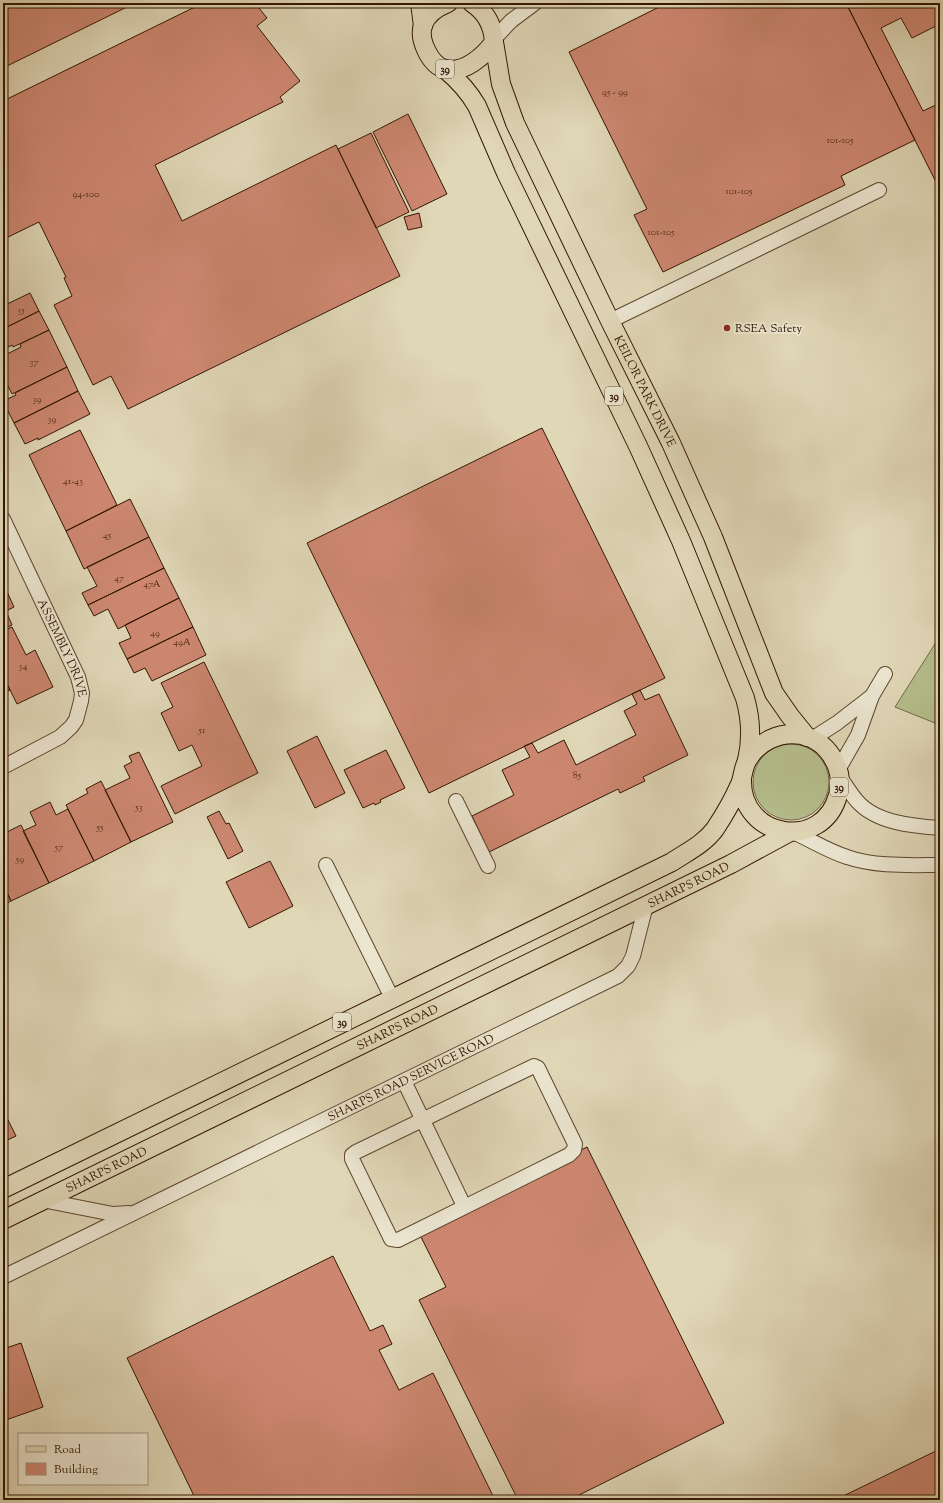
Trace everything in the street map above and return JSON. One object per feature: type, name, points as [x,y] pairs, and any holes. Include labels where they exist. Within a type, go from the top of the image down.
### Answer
[{"type":"main road","name":"39","points":[[3,1189],[642,877],[692,850],[714,830],[730,805],[742,779],[751,737],[748,709],[745,698],[681,541],[638,446],[506,173],[477,106],[467,91],[454,77],[432,59],[426,50],[423,43],[423,26],[420,3]]},
{"type":"main road","points":[[423,26],[433,12],[440,6],[448,3]]},
{"type":"main road","name":"39","points":[[445,69],[456,69],[474,63],[482,57],[494,40],[490,23],[478,3]]},
{"type":"main road","name":"KEILOR PARK DRIVE","points":[[494,40],[501,84],[515,124],[693,490],[774,693],[790,716],[809,738]]},
{"type":"main road","name":"39","points":[[742,779],[744,799],[754,816],[770,827],[792,832],[809,828],[820,822],[834,807],[838,796],[840,784],[839,773],[828,751],[823,746],[809,738],[793,734],[773,738],[761,745],[747,761]]},
{"type":"main road","name":"SHARPS ROAD","points":[[3,1220],[731,864],[792,832]]},
{"type":"street","points":[[494,40],[510,21],[535,3]]},
{"type":"street","points":[[610,321],[879,190]]},
{"type":"street","name":"ASSEMBLY DRIVE","points":[[3,519],[78,677],[82,693],[76,720],[65,733],[3,767]]},
{"type":"street","points":[[885,674],[872,696],[858,735],[839,773],[857,801],[874,814],[894,822],[940,828]]},
{"type":"street","points":[[809,738],[837,723],[872,696]]},
{"type":"street","points":[[456,801],[488,866]]},
{"type":"street","points":[[792,832],[847,857],[867,862],[940,865]]},
{"type":"street","points":[[326,865],[392,998]]},
{"type":"street","name":"SHARPS ROAD SERVICE ROAD","points":[[3,1277],[618,976],[628,966],[633,956],[646,905]]},
{"type":"street","points":[[534,1066],[538,1068],[575,1144],[574,1150],[569,1154],[464,1206],[398,1240],[391,1239],[358,1172],[352,1159],[352,1155],[534,1066]]},
{"type":"street","points":[[404,1081],[464,1206]]},
{"type":"street","name":"SHARPS ROAD SERVICE ROAD","points":[[42,1200],[113,1214],[134,1213]]},
{"type":"green space","points":[[940,636],[940,714],[935,723],[895,707]]},
{"type":"green space","points":[[791,744],[806,747],[818,755],[826,767],[829,782],[826,797],[818,809],[806,817],[791,820],[776,817],[764,809],[756,797],[753,782],[756,767],[764,755],[776,747]]},
{"type":"building","points":[[3,3],[135,3],[3,68]]},
{"type":"building","points":[[203,3],[255,3],[267,18],[257,26],[300,81],[280,97],[283,102],[155,165],[182,221],[336,145],[400,276],[128,409],[111,376],[93,385],[54,305],[72,296],[64,278],[66,277],[39,222],[4,239],[3,238],[3,101]]},
{"type":"building","points":[[667,3],[846,3],[915,140],[841,176],[845,185],[663,272],[634,215],[647,209],[569,52]]},
{"type":"building","points":[[846,3],[940,3],[940,24],[912,38],[901,18],[881,28],[923,111],[940,103],[940,190]]},
{"type":"building","points":[[408,114],[447,194],[412,211],[373,132]]},
{"type":"building","points":[[371,133],[409,212],[376,228],[338,149]]},
{"type":"building","points":[[419,213],[422,227],[408,230],[404,217]]},
{"type":"building","points":[[30,293],[39,311],[3,329],[3,306]]},
{"type":"building","points":[[39,311],[49,330],[13,347],[12,345],[3,350],[3,329]]},
{"type":"building","points":[[49,330],[67,367],[12,394],[3,376],[3,356],[21,347],[20,344]]},
{"type":"building","points":[[67,367],[78,391],[14,423],[3,401],[16,395],[15,393]]},
{"type":"building","points":[[78,391],[90,414],[38,440],[38,438],[25,444],[14,423]]},
{"type":"building","points":[[542,428],[665,678],[429,793],[307,543]]},
{"type":"building","points":[[80,430],[117,505],[66,531],[29,455]]},
{"type":"building","points":[[130,499],[149,537],[84,569],[66,531]]},
{"type":"building","points":[[149,537],[164,568],[88,605],[82,593],[97,586],[87,567]]},
{"type":"building","points":[[164,568],[179,598],[118,629],[108,609],[94,616],[88,605]]},
{"type":"building","points":[[3,583],[14,607],[6,611],[12,625],[3,629]]},
{"type":"building","points":[[179,598],[193,627],[127,659],[119,643],[131,638],[125,625]]},
{"type":"building","points":[[12,627],[26,655],[35,650],[53,687],[17,704],[3,676],[3,631]]},
{"type":"building","points":[[193,627],[206,655],[152,681],[145,668],[134,673],[127,659]]},
{"type":"building","points":[[204,662],[258,773],[175,814],[161,786],[202,766],[192,745],[179,751],[161,713],[173,707],[161,683]]},
{"type":"building","points":[[3,676],[10,690],[3,693]]},
{"type":"building","points":[[640,690],[645,700],[659,694],[688,755],[643,777],[645,781],[620,793],[618,789],[489,852],[472,816],[514,795],[502,770],[530,757],[524,746],[532,743],[538,753],[564,740],[576,765],[636,735],[624,711],[637,704],[632,694]]},
{"type":"building","points":[[317,736],[345,793],[315,808],[287,751]]},
{"type":"building","points":[[386,750],[405,788],[380,800],[381,802],[375,805],[374,803],[363,808],[344,770]]},
{"type":"building","points":[[139,752],[173,822],[131,842],[105,790],[130,778],[124,766],[132,762],[129,756]]},
{"type":"building","points":[[101,781],[131,842],[94,861],[66,805],[88,793],[86,789]]},
{"type":"building","points":[[50,802],[56,815],[68,809],[94,861],[49,883],[23,831],[36,825],[30,812]]},
{"type":"building","points":[[219,811],[226,824],[229,823],[243,851],[228,859],[207,817]]},
{"type":"building","points":[[21,825],[49,883],[11,901],[3,884],[3,834]]},
{"type":"building","points":[[270,861],[293,906],[249,928],[226,882]]},
{"type":"building","points":[[3,884],[11,901],[3,905]]},
{"type":"building","points":[[3,1110],[16,1136],[3,1142]]},
{"type":"building","points":[[587,1147],[724,1423],[569,1500],[518,1500],[419,1300],[446,1287],[418,1231]]},
{"type":"building","points":[[333,1256],[370,1331],[383,1325],[392,1344],[379,1350],[399,1390],[433,1373],[495,1500],[196,1500],[127,1358]]},
{"type":"building","points":[[21,1343],[43,1407],[3,1421],[3,1349]]},
{"type":"building","points":[[940,1449],[940,1500],[835,1500]]},
{"type":"place","name":"RSEA Safety","points":[[727,328]]}]
